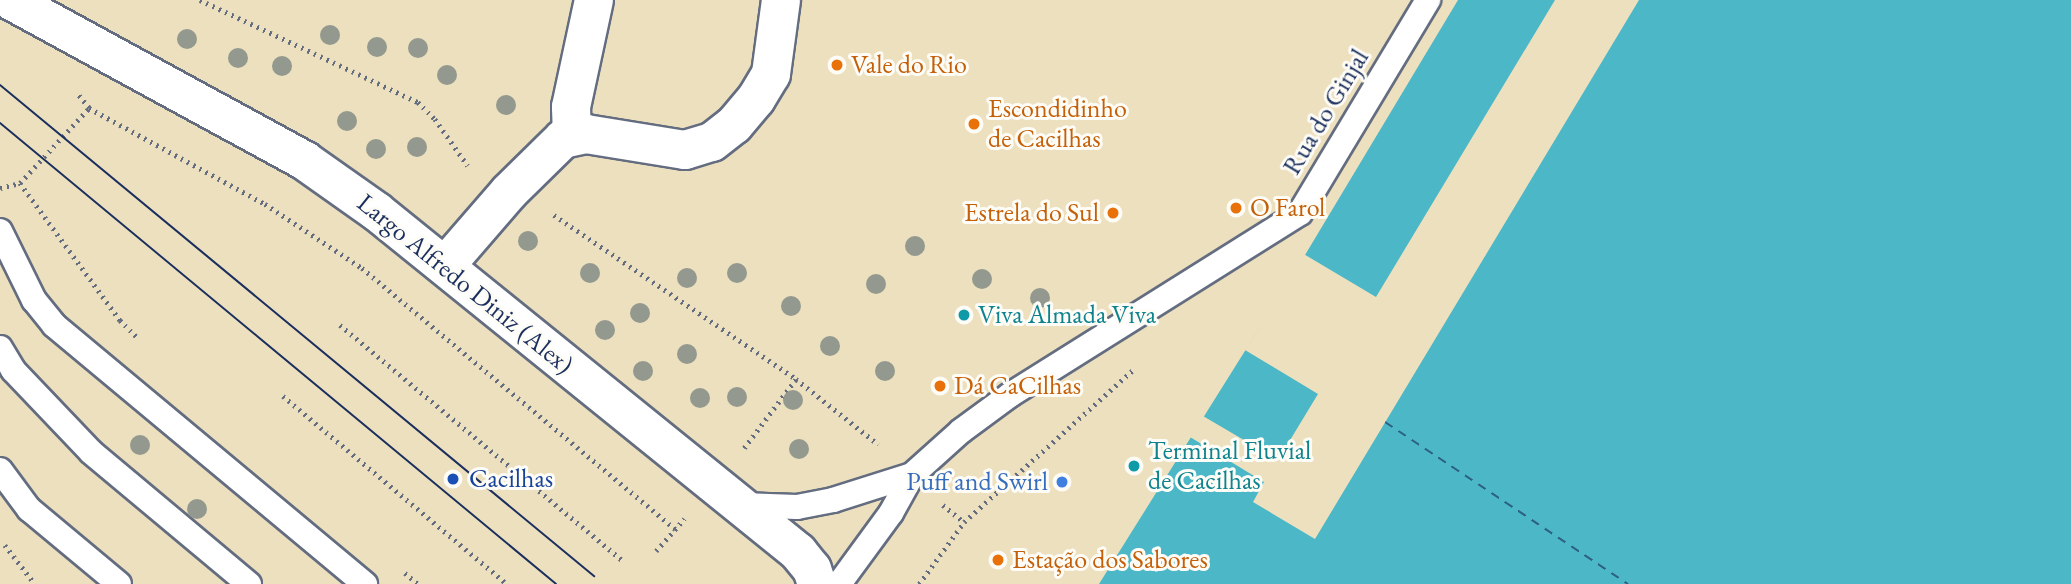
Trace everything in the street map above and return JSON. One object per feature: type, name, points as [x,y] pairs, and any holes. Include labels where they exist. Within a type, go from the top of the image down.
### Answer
[{"type":"street","name":"Largo Alfredo Diniz (Alex)","points":[[10,0],[305,162],[376,211],[798,552],[812,569],[817,584]]},
{"type":"street","points":[[572,136],[571,107],[594,0]]},
{"type":"street","points":[[445,266],[509,192],[554,146],[572,136],[603,136],[685,150],[712,142],[741,116],[771,74],[781,0]]},
{"type":"lane","name":"Rua do Ginjal","points":[[839,584],[891,513],[912,475],[961,431],[1010,394],[1300,213],[1428,0]]},
{"type":"lane","points":[[0,231],[34,300],[54,325],[365,584]]},
{"type":"lane","points":[[0,348],[13,370],[91,452],[249,584]]},
{"type":"lane","points":[[0,470],[29,509],[120,584]]},
{"type":"lane","name":"Rua do Ginjal","points":[[741,505],[797,507],[833,500],[912,475]]},
{"type":"path","points":[[200,0],[418,102],[435,119],[463,161],[481,180],[537,204],[796,379],[896,458],[964,522]]},
{"type":"path","points":[[73,35],[57,66],[89,108],[265,204],[362,268],[676,529]]},
{"type":"path","points":[[0,188],[20,183],[89,108]]},
{"type":"path","points":[[20,183],[120,320],[139,339]]},
{"type":"path","points":[[340,325],[623,561]]},
{"type":"path","points":[[919,584],[964,522],[1139,364]]},
{"type":"path","points":[[283,396],[507,584]]},
{"type":"path","points":[[0,539],[35,584]]},
{"type":"path","points":[[397,567],[418,584]]},
{"type":"water","points":[[1458,0],[2071,0],[2071,584],[1099,584],[1305,255]]},
{"type":"pier","points":[[1555,0],[1639,0],[1315,539],[1253,502],[1264,482],[1190,437],[1203,416],[1278,460],[1318,394],[1245,350],[1259,328],[1256,326],[1302,253],[1376,297]]},
{"type":"ferry route","points":[[1385,422],[1628,584]]},
{"type":"tram line","points":[[0,85],[594,576]]},
{"type":"tram line","points":[[0,123],[556,584]]},
{"type":"place","name":"Vale do Rio","points":[[837,65]]},
{"type":"place","name":"Escondidinho de Cacilhas","points":[[974,124]]},
{"type":"place","name":"O Farol","points":[[1236,208]]},
{"type":"place","name":"Estrela do Sul","points":[[1113,213]]},
{"type":"place","name":"Viva Almada Viva","points":[[964,315]]},
{"type":"place","name":"Dá CaCilhas","points":[[940,386]]},
{"type":"place","name":"Terminal Fluvial de Cacilhas","points":[[1134,466]]},
{"type":"place","name":"Cacilhas","points":[[453,479]]},
{"type":"place","name":"Puff and Swirl","points":[[1062,482]]},
{"type":"place","name":"Estação dos Sabores","points":[[998,560]]}]
